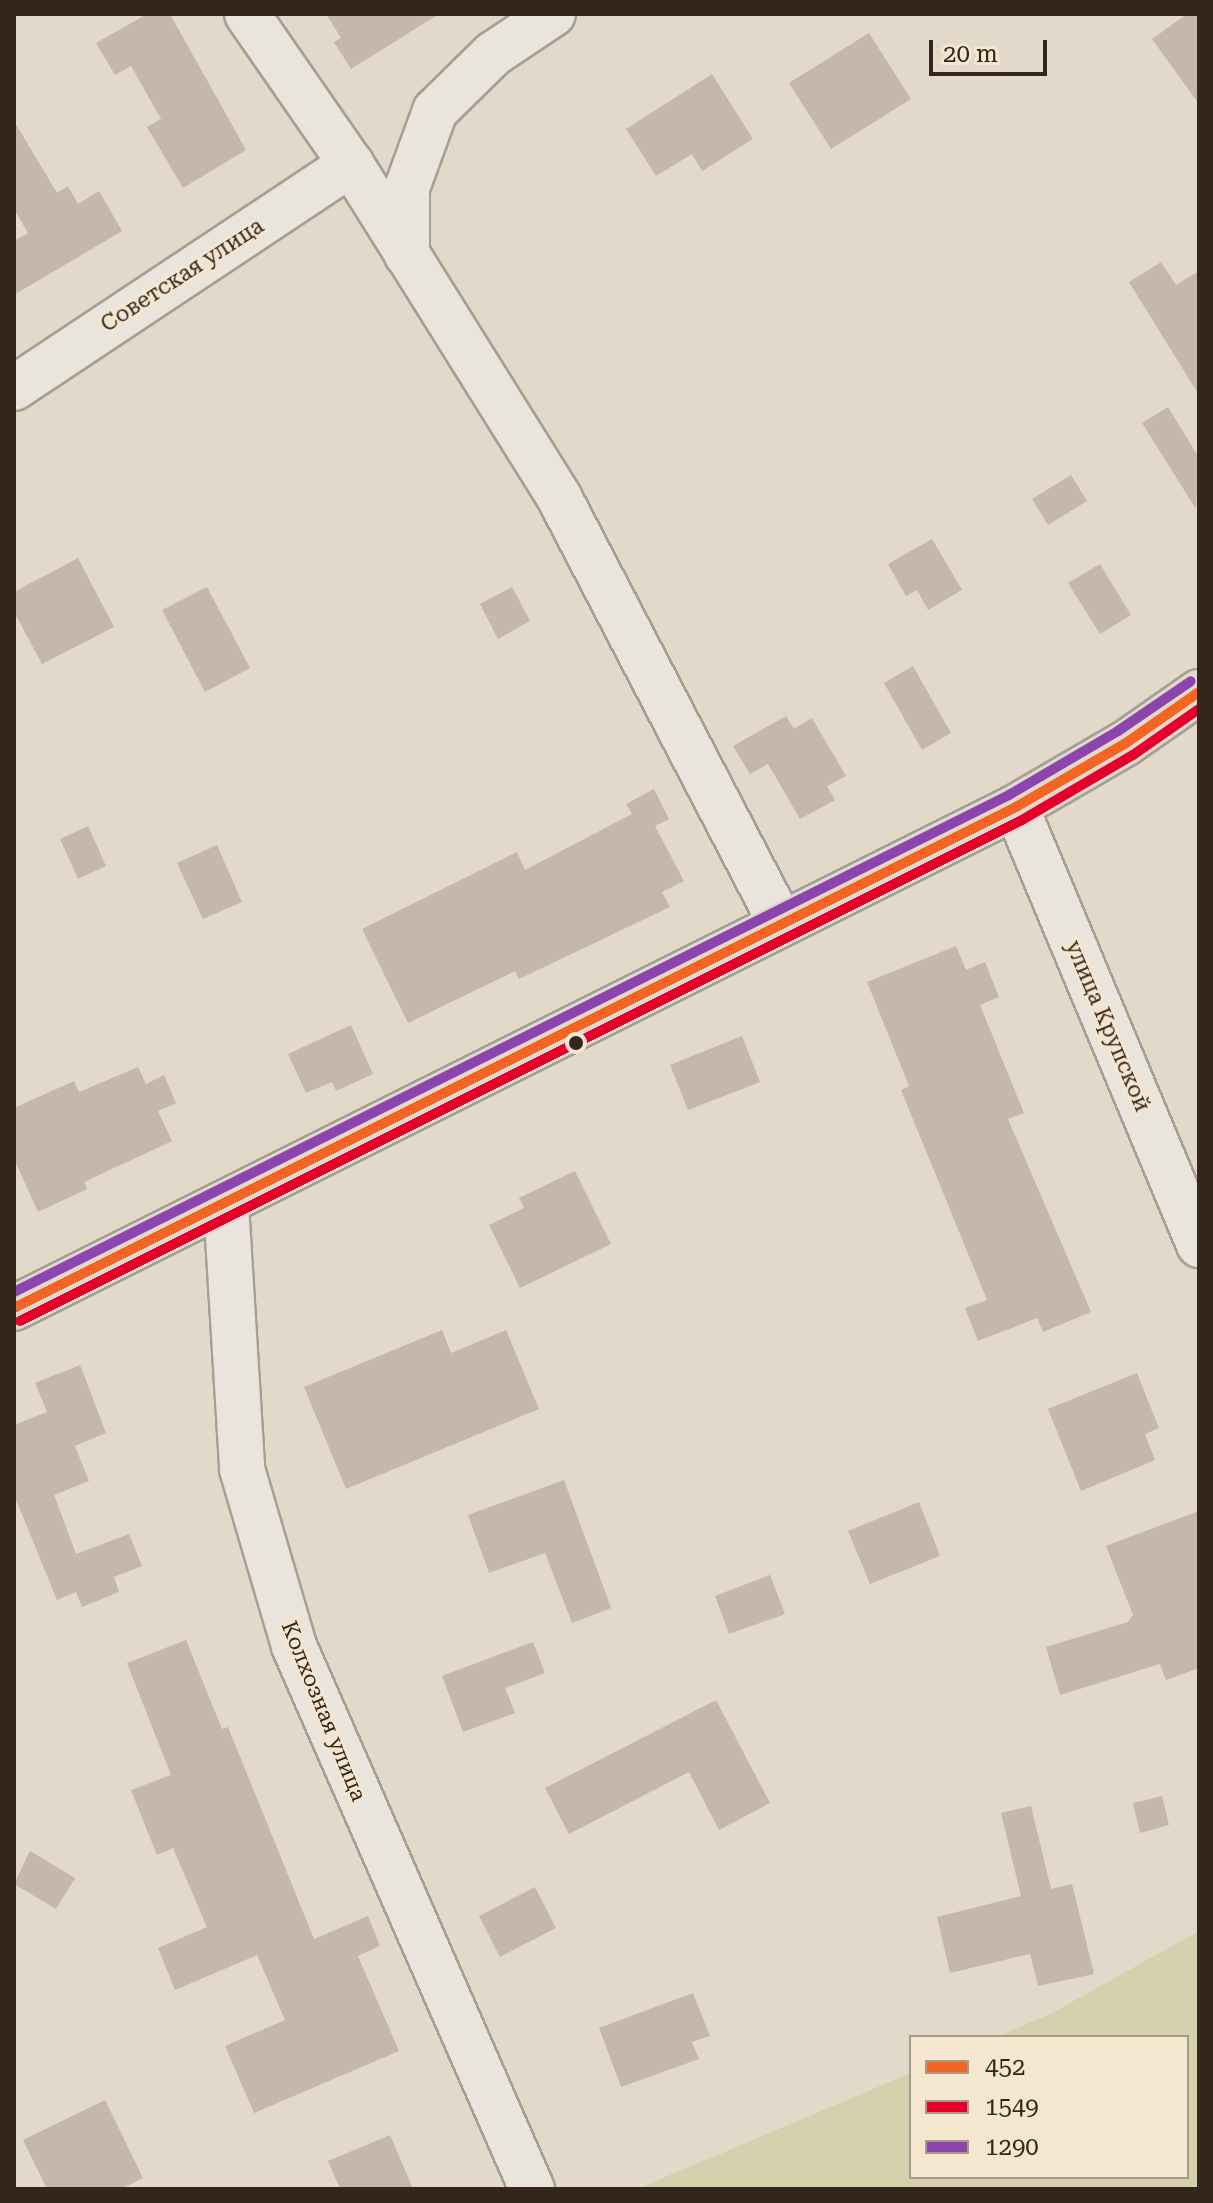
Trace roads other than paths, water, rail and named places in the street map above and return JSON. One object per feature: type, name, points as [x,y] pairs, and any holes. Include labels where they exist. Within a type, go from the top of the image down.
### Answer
[{"type":"main road","points":[[14,1308],[1016,807],[1126,743],[1199,692]]},
{"type":"street","points":[[247,14],[351,164],[560,499],[781,924]]},
{"type":"street","points":[[407,255],[407,188],[435,111],[493,54],[553,14]]},
{"type":"street","name":"Советская улица","points":[[14,388],[351,164]]},
{"type":"street","name":"улица Крупской","points":[[1016,807],[1199,1245]]},
{"type":"street","name":"Колхозная улица","points":[[226,1204],[242,1469],[294,1646],[532,2189]]}]
